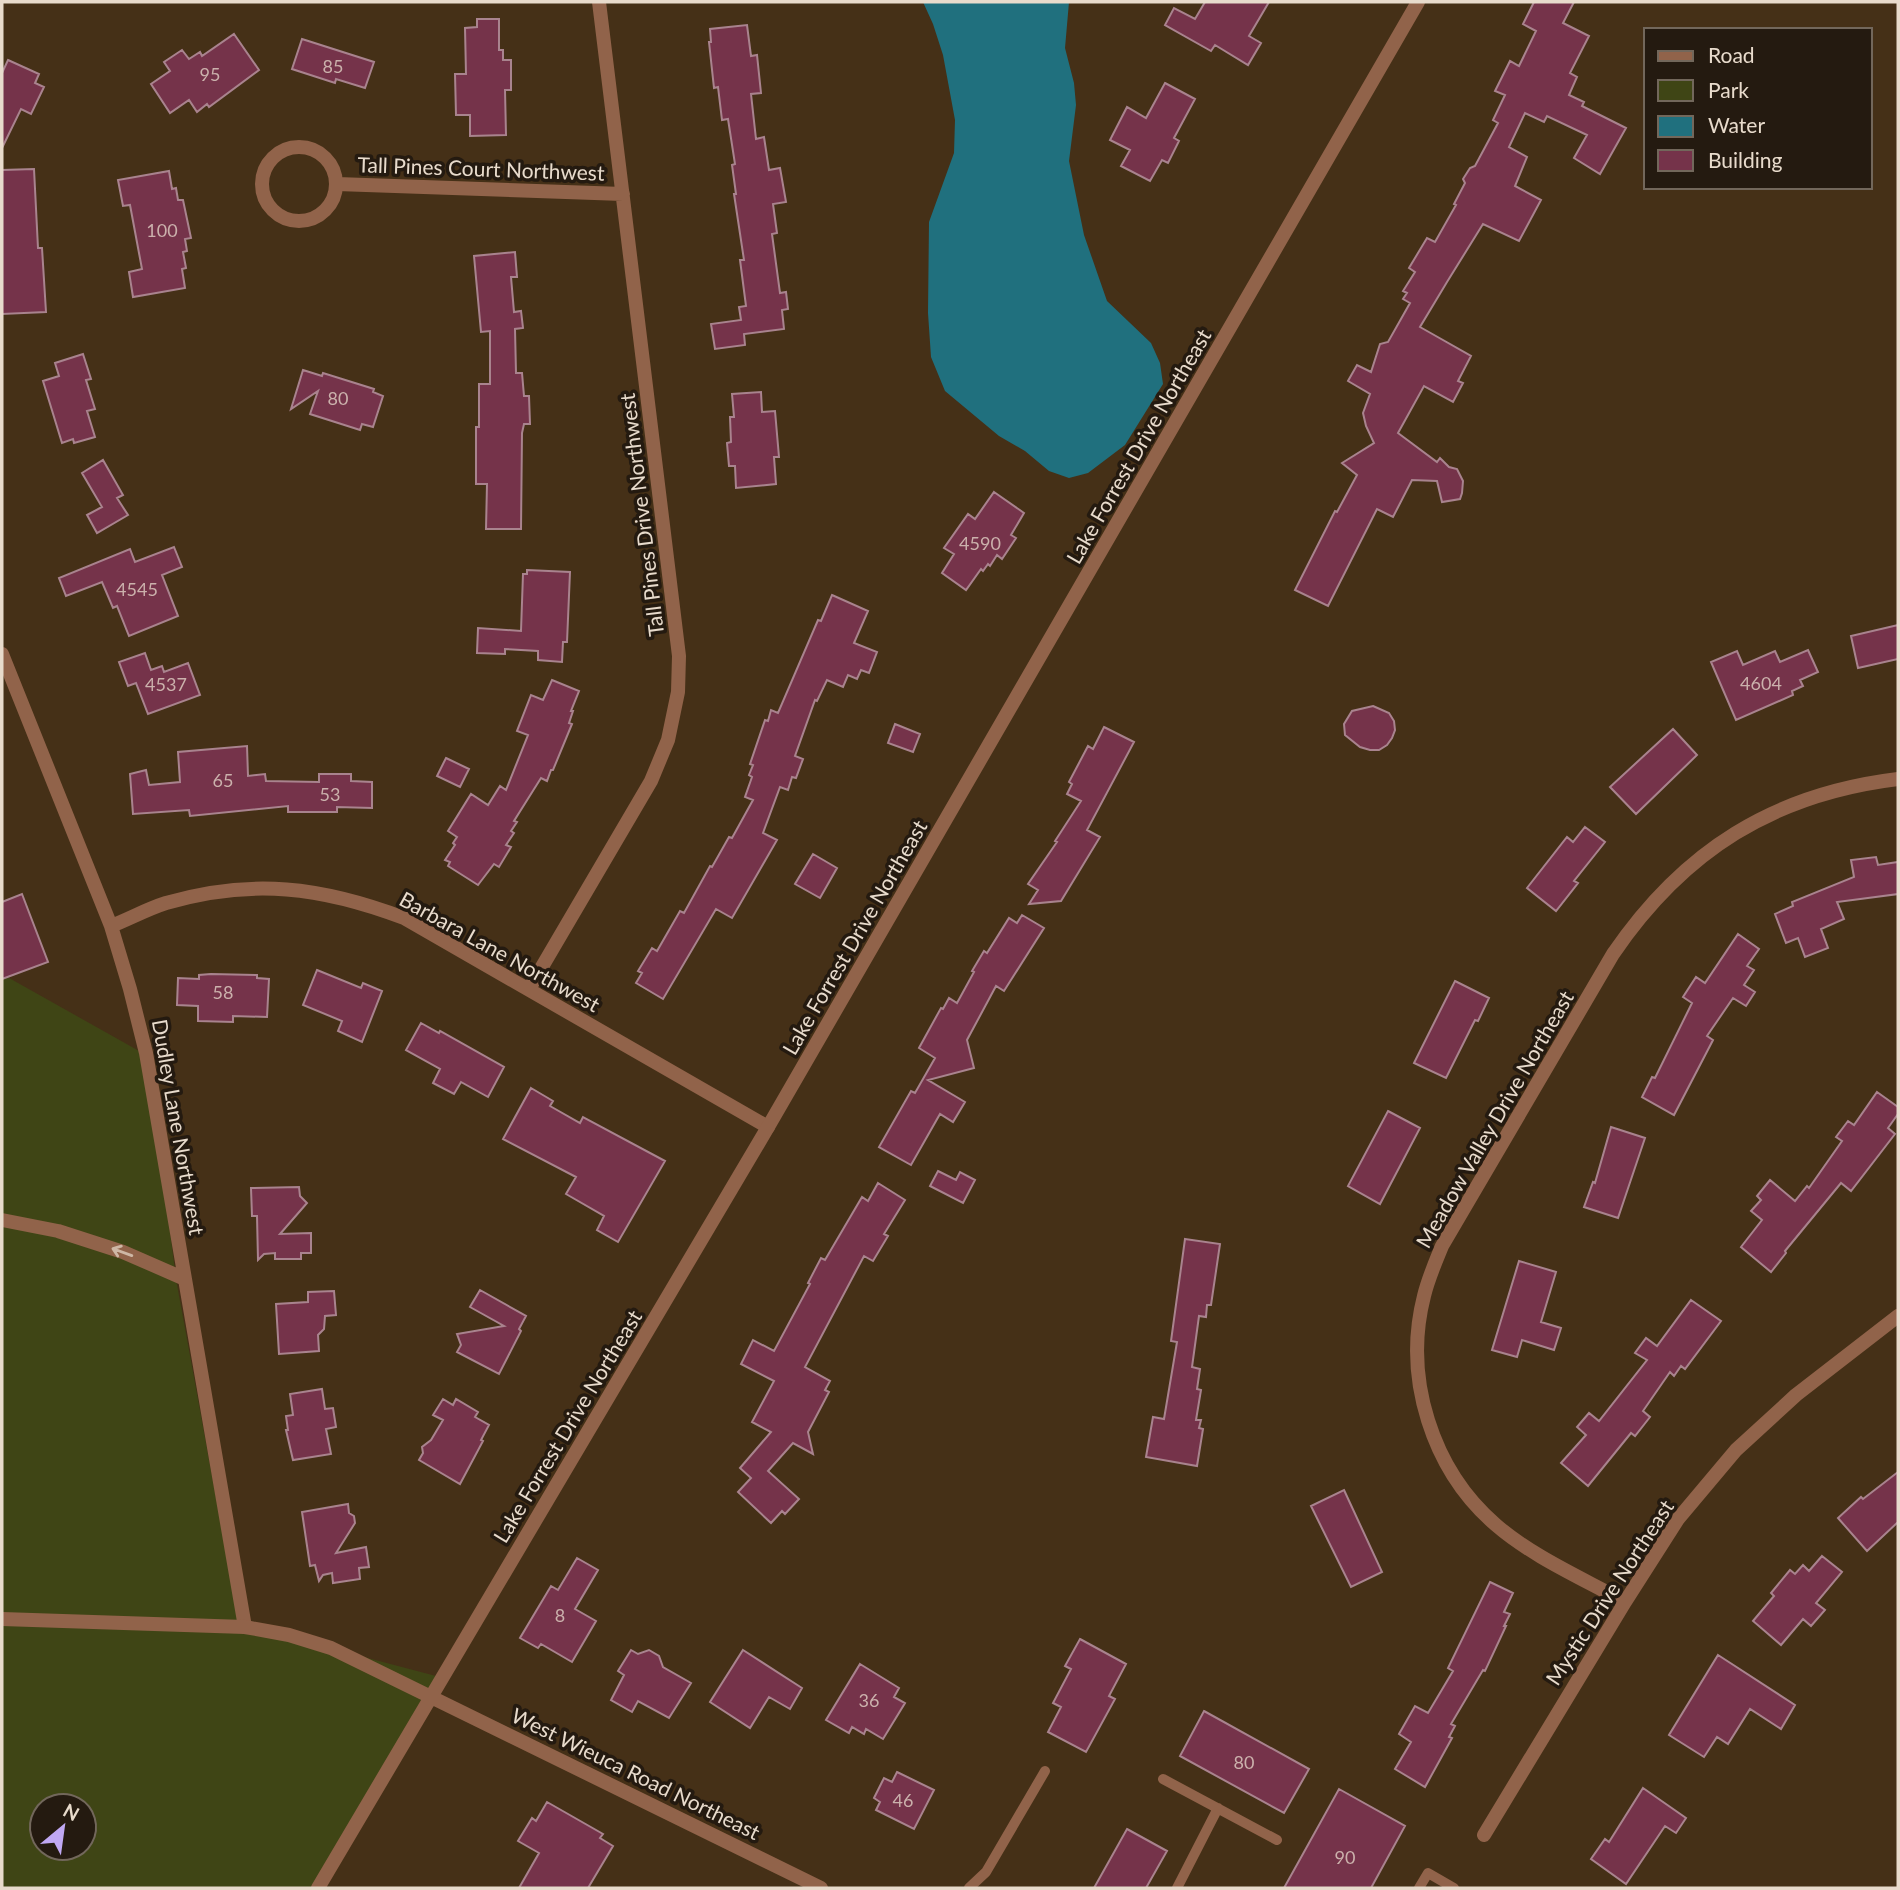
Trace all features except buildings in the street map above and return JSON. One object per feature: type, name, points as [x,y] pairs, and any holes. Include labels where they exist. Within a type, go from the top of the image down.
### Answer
[{"type":"street","name":"Tall Pines Drive Northwest","points":[[529,989],[651,781],[668,740],[678,692],[679,656],[599,2]]},
{"type":"street","name":"Lake Forrest Drive Northeast","points":[[318,1888],[768,1127],[1418,2]]},
{"type":"street","name":"Tall Pines Court Northwest","points":[[299,148],[313,150],[325,158],[334,169],[337,184],[334,198],[328,208],[314,218],[300,222],[286,219],[274,211],[265,200],[262,185],[265,171],[272,159],[284,150],[299,148]]},
{"type":"street","name":"Tall Pines Court Northwest","points":[[337,184],[623,194]]},
{"type":"street","name":"Dudley Lane Northwest","points":[[2,654],[111,926],[146,1053],[245,1627]]},
{"type":"street","name":"Meadow Valley Drive Northeast","points":[[1625,1601],[1512,1538],[1470,1499],[1447,1466],[1430,1429],[1420,1390],[1417,1350],[1423,1298],[1431,1272],[1442,1246],[1613,954],[1631,927],[1657,897],[1680,874],[1732,834],[1766,815],[1796,802],[1858,784],[1898,779]]},
{"type":"street","name":"Barbara Lane Northwest","points":[[111,926],[164,904],[214,892],[265,888],[317,892],[362,902],[404,918],[768,1127]]},
{"type":"street","points":[[2,1220],[58,1231],[123,1252],[185,1279]]},
{"type":"street","name":"Mystic Drive Northeast","points":[[1484,1835],[1625,1601],[1678,1519],[1736,1450],[1796,1395],[1898,1317]]},
{"type":"street","name":"West Wieuca Road Northeast","points":[[2,1619],[245,1627],[289,1635],[331,1648],[821,1888]]},
{"type":"lane","points":[[969,1888],[986,1872],[1045,1771]]},
{"type":"lane","points":[[1163,1779],[1277,1840]]},
{"type":"lane","points":[[1177,1888],[1218,1808]]},
{"type":"lane","points":[[1419,1888],[1428,1873],[1454,1888]]},
{"type":"green space","points":[[2,974],[148,1056],[176,1279],[239,1624],[436,1676],[312,1888],[2,1888]]},
{"type":"water","points":[[923,2],[1069,2],[1065,48],[1074,83],[1076,105],[1069,161],[1084,235],[1107,301],[1151,343],[1160,363],[1163,384],[1125,445],[1088,473],[1069,478],[1049,471],[1025,451],[999,436],[945,391],[931,357],[928,313],[929,222],[954,153],[955,120],[943,55]]}]
